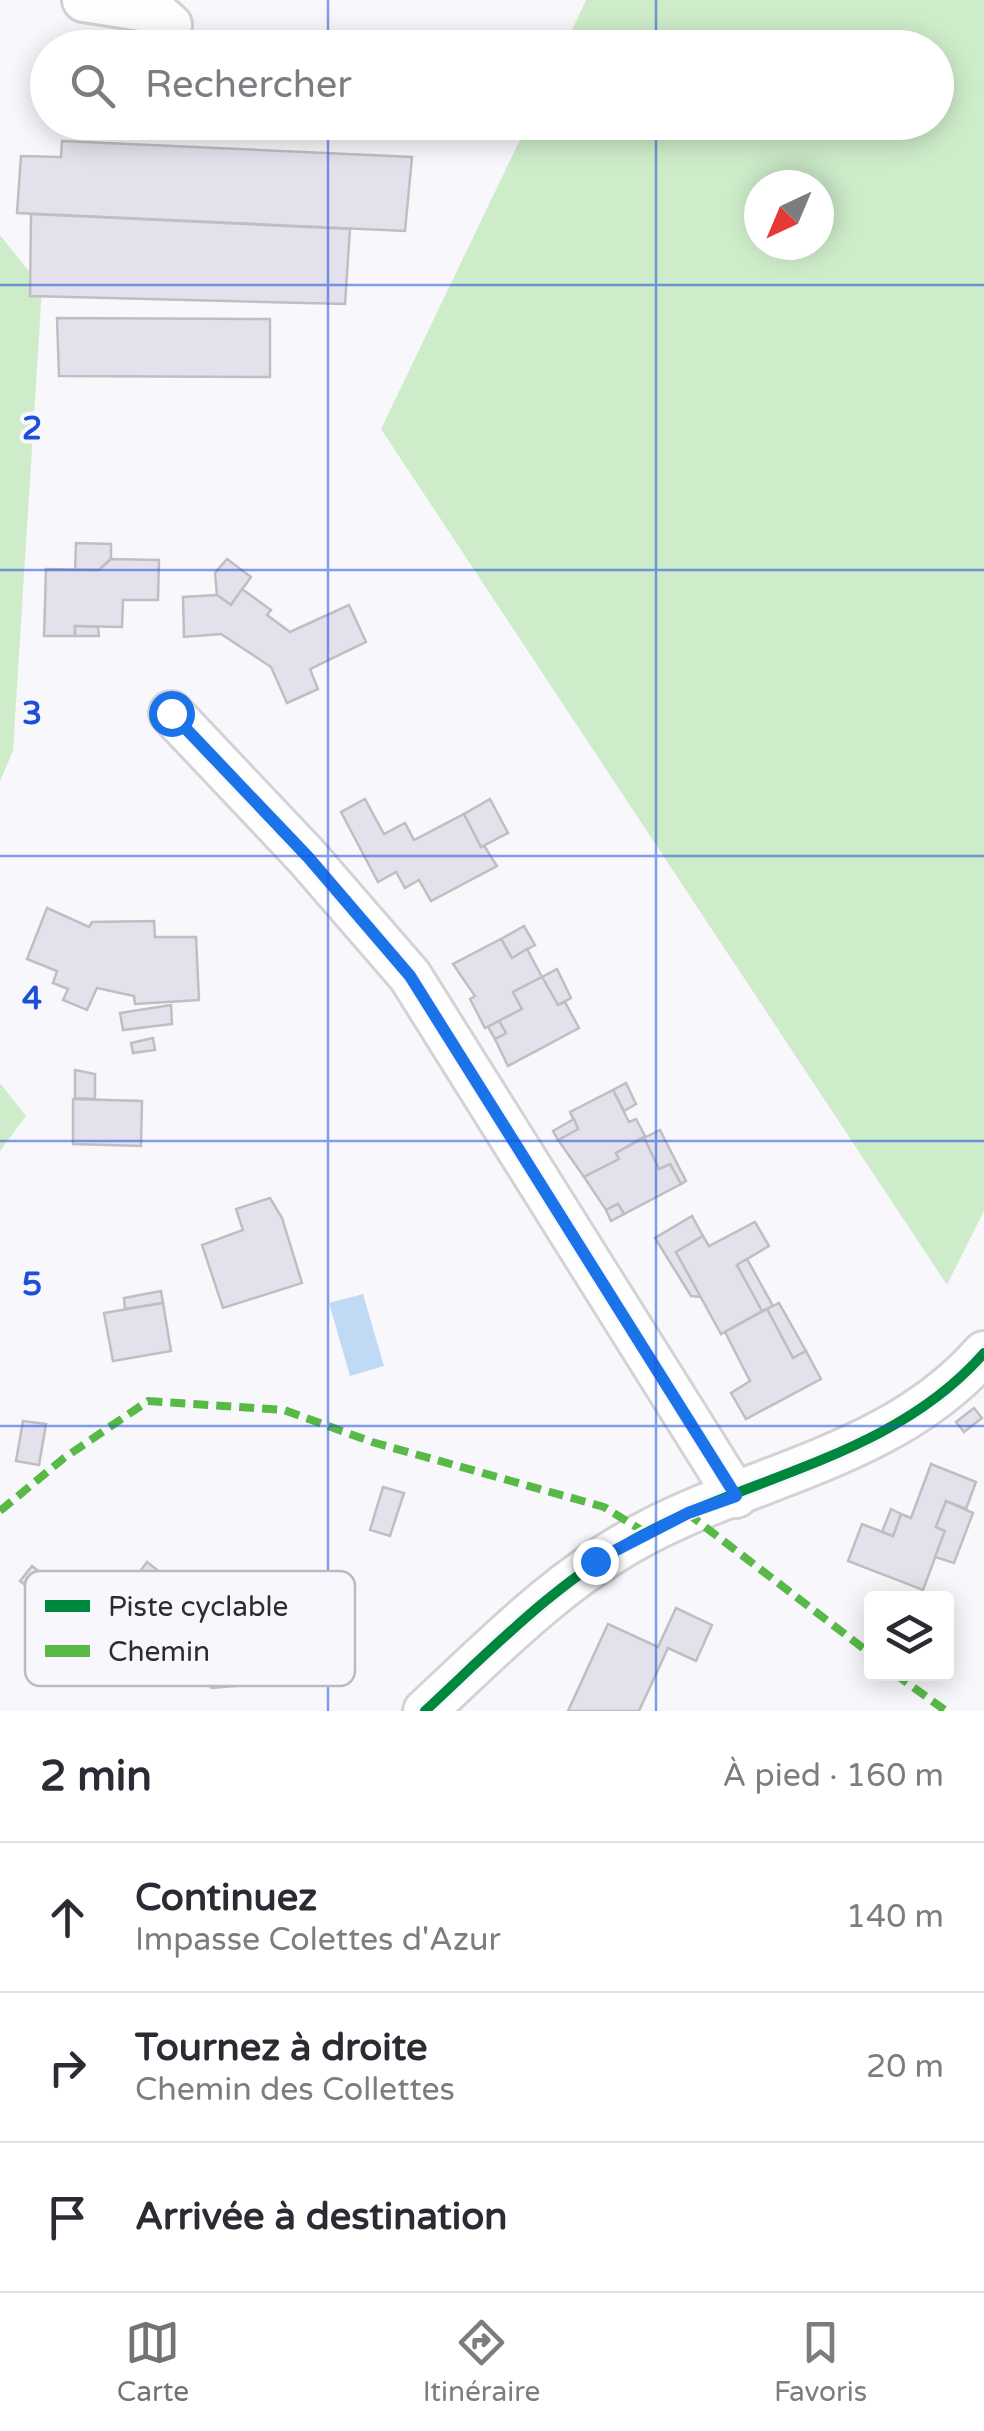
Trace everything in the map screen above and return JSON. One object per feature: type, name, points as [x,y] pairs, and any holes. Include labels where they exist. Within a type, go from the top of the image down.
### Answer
[{"type":"street","points":[[84,0],[154,11],[170,25],[169,30]]},
{"type":"street","points":[[171,713],[308,857],[410,976],[736,1496]]},
{"type":"street","points":[[425,1711],[550,1596],[595,1561],[688,1513],[838,1456],[888,1429],[983,1357]]},
{"type":"green space","points":[[586,0],[984,0],[984,1211],[947,1285],[381,429],[520,140],[954,140],[954,30],[572,30]]},
{"type":"green space","points":[[0,235],[42,288],[13,751],[0,781]]},
{"type":"green space","points":[[0,1083],[26,1116],[0,1151]]},
{"type":"water","points":[[363,1294],[384,1366],[350,1376],[329,1303]]},
{"type":"building","points":[[62,141],[412,157],[405,231],[17,213],[21,156],[61,157]]},
{"type":"building","points":[[31,214],[350,229],[345,304],[30,296]]},
{"type":"building","points":[[57,318],[270,319],[270,377],[59,376]]},
{"type":"building","points":[[76,543],[111,544],[111,559],[99,570],[75,570]]},
{"type":"building","points":[[111,559],[159,560],[158,600],[123,600],[122,627],[75,626],[75,636],[44,636],[46,569],[99,570]]},
{"type":"building","points":[[227,559],[251,577],[231,605],[217,595],[215,573]]},
{"type":"building","points":[[242,589],[271,610],[267,615],[290,632],[349,605],[366,642],[310,669],[318,689],[287,703],[271,667],[221,634],[184,637],[183,597],[217,595],[231,605]]},
{"type":"building","points":[[75,626],[98,627],[99,636],[75,636]]},
{"type":"building","points":[[365,799],[384,834],[405,823],[414,840],[464,814],[497,866],[431,901],[419,880],[405,888],[396,872],[378,882],[341,812]]},
{"type":"building","points":[[490,799],[508,833],[481,847],[464,814]]},
{"type":"building","points":[[47,908],[89,927],[92,922],[154,921],[155,937],[196,937],[199,1000],[135,1004],[134,996],[97,988],[87,1010],[63,1000],[68,989],[53,983],[57,971],[27,959]]},
{"type":"building","points":[[524,926],[535,945],[512,958],[501,939]]},
{"type":"building","points":[[501,939],[512,958],[527,949],[542,977],[513,992],[522,1009],[485,1028],[470,999],[475,996],[453,964]]},
{"type":"building","points":[[557,969],[571,998],[558,1005],[542,977]]},
{"type":"building","points":[[542,977],[558,1005],[565,1002],[579,1028],[508,1066],[495,1039],[506,1033],[499,1021],[522,1009],[513,992]]},
{"type":"building","points":[[171,1005],[172,1024],[123,1030],[120,1013]]},
{"type":"building","points":[[499,1021],[506,1033],[495,1039],[488,1027]]},
{"type":"building","points":[[153,1038],[155,1050],[133,1053],[131,1043]]},
{"type":"building","points":[[75,1070],[95,1074],[95,1099],[75,1098]]},
{"type":"building","points":[[626,1083],[636,1104],[624,1111],[613,1090]]},
{"type":"building","points":[[613,1090],[629,1122],[636,1119],[645,1136],[616,1153],[619,1159],[584,1177],[558,1140],[578,1129],[570,1112]]},
{"type":"building","points":[[73,1099],[142,1101],[141,1146],[73,1144]]},
{"type":"building","points":[[574,1119],[578,1129],[558,1140],[553,1131]]},
{"type":"building","points":[[660,1130],[686,1181],[681,1184],[670,1164],[659,1169],[644,1138]]},
{"type":"building","points":[[644,1138],[659,1169],[670,1164],[681,1184],[624,1214],[618,1204],[606,1210],[584,1177],[619,1159],[616,1153]]},
{"type":"building","points":[[270,1198],[282,1218],[302,1283],[223,1308],[202,1245],[243,1230],[236,1209]]},
{"type":"building","points":[[618,1204],[624,1214],[611,1221],[606,1210]]},
{"type":"building","points":[[692,1216],[703,1236],[676,1252],[701,1297],[691,1296],[655,1238]]},
{"type":"building","points":[[755,1222],[769,1246],[737,1265],[762,1311],[721,1334],[676,1252],[703,1236],[709,1246]]},
{"type":"building","points":[[747,1259],[773,1306],[762,1311],[737,1265]]},
{"type":"building","points":[[161,1291],[163,1303],[125,1309],[124,1298]]},
{"type":"building","points":[[163,1303],[171,1351],[113,1361],[104,1313]]},
{"type":"building","points":[[779,1303],[806,1351],[793,1358],[767,1309]]},
{"type":"building","points":[[767,1309],[793,1358],[806,1351],[821,1379],[746,1419],[731,1393],[750,1381],[725,1332]]},
{"type":"building","points":[[974,1408],[982,1418],[964,1432],[956,1422]]},
{"type":"building","points":[[23,1421],[46,1424],[39,1465],[16,1461]]},
{"type":"building","points":[[931,1464],[976,1482],[966,1509],[946,1501],[936,1527],[945,1531],[923,1590],[848,1561],[862,1524],[893,1536],[901,1514],[911,1518]]},
{"type":"building","points":[[383,1487],[404,1493],[390,1536],[370,1530]]},
{"type":"building","points":[[946,1501],[973,1513],[954,1563],[935,1557],[945,1531],[936,1527]]},
{"type":"building","points":[[891,1509],[901,1514],[893,1536],[882,1532]]},
{"type":"building","points":[[147,1562],[158,1571],[140,1571]]},
{"type":"building","points":[[676,1608],[712,1625],[696,1661],[668,1648],[639,1711],[568,1711],[608,1624],[658,1647]]},
{"type":"marked path","points":[[0,1511],[64,1458],[148,1401],[284,1410],[372,1442],[604,1507],[646,1533]]},
{"type":"marked path","points":[[687,1513],[864,1649]]},
{"type":"marked path","points":[[905,1681],[946,1711]]},
{"type":"cycle path","points":[[171,713],[307,857],[410,976],[736,1496]]},
{"type":"cycle path","points":[[425,1711],[556,1592],[613,1552],[687,1513],[867,1439],[948,1388],[984,1353]]},
{"type":"route","points":[[171,713],[308,857],[410,976],[736,1496],[688,1513],[595,1561]]}]
